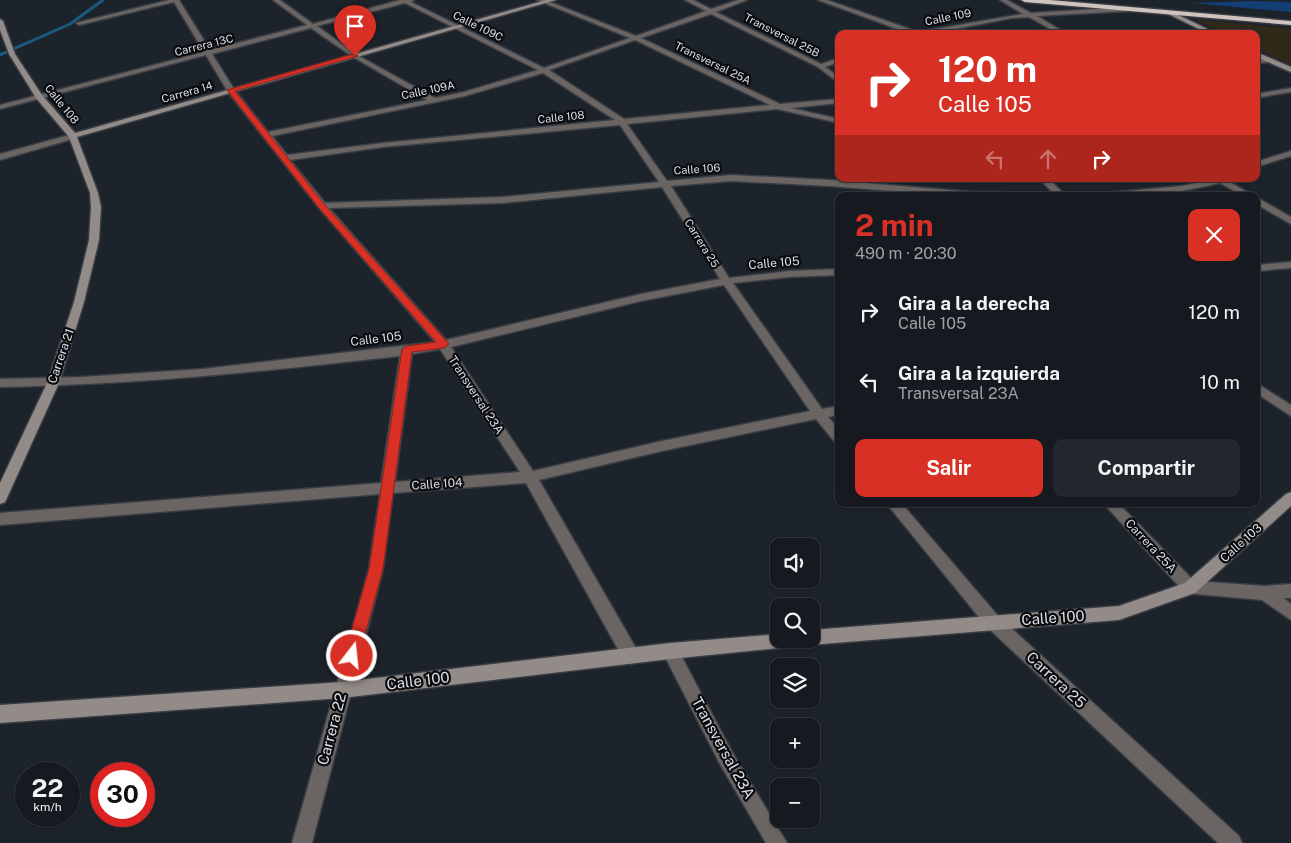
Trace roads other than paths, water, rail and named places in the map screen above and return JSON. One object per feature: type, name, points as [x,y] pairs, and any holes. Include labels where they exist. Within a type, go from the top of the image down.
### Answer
[{"type":"highway","points":[[1025,0],[1168,12],[1290,18]]},
{"type":"highway","points":[[1087,0],[1290,18]]},
{"type":"street","points":[[79,23],[176,0],[231,90],[267,135]]},
{"type":"street","points":[[276,0],[355,56],[433,100]]},
{"type":"street","name":"Transversal 25B","points":[[688,0],[714,11],[820,66],[835,78]]},
{"type":"street","name":"Calle 109A","points":[[267,135],[466,94],[544,70],[744,0]]},
{"type":"street","points":[[821,0],[907,30]]},
{"type":"street","points":[[1003,0],[1028,16],[1056,30]]},
{"type":"street","name":"Carrera 13C","points":[[0,107],[314,27],[407,1]]},
{"type":"street","name":"Calle 109C","points":[[407,1],[544,70]]},
{"type":"street","name":"Carrera 14","points":[[0,157],[546,1]]},
{"type":"street","name":"Transversal 25A","points":[[546,1],[636,38],[780,108]]},
{"type":"street","name":"Calle 109","points":[[938,30],[987,20],[1131,8]]},
{"type":"street","points":[[1168,12],[1206,30]]},
{"type":"street","name":"Calle 108","points":[[0,21],[4,40],[12,54],[39,96],[73,136],[94,193],[96,207]]},
{"type":"street","points":[[1260,56],[1291,70]]},
{"type":"street","points":[[820,66],[835,61]]},
{"type":"street","points":[[1260,62],[1272,61]]},
{"type":"street","name":"Carrera 25","points":[[544,70],[621,121],[664,183],[726,281],[818,413],[835,433]]},
{"type":"street","points":[[1260,95],[1291,90]]},
{"type":"street","name":"Calle 108","points":[[285,158],[383,145],[835,101]]},
{"type":"street","points":[[780,108],[835,119]]},
{"type":"street","name":"Transversal 23A","points":[[267,135],[322,206],[444,344],[530,477],[631,656]]},
{"type":"street","points":[[1260,164],[1291,153]]},
{"type":"street","name":"Calle 106","points":[[322,206],[502,200],[731,178],[934,192]]},
{"type":"street","points":[[1047,182],[1057,192]]},
{"type":"street","points":[[1149,192],[1182,189],[1210,182]]},
{"type":"street","points":[[1227,182],[1243,192]]},
{"type":"street","points":[[1260,202],[1291,221]]},
{"type":"street","name":"Carrera 21","points":[[0,498],[53,382],[79,302],[92,249],[96,207]]},
{"type":"street","points":[[1260,268],[1291,265]]},
{"type":"street","name":"Calle 105","points":[[0,383],[53,382],[246,369],[407,349],[444,344],[569,314],[726,281],[781,275],[835,272]]},
{"type":"street","name":"Carrera 22","points":[[302,843],[376,569],[389,488],[407,349]]},
{"type":"street","points":[[1260,391],[1291,411]]},
{"type":"street","name":"Calle 104","points":[[0,519],[530,477],[835,411]]},
{"type":"street","name":"Calle 103","points":[[1190,588],[1291,498]]},
{"type":"street","name":"Carrera 25","points":[[897,507],[993,622],[1232,843]]},
{"type":"street","name":"Carrera 25A","points":[[1115,507],[1190,588]]},
{"type":"street","name":"Calle 100","points":[[820,637],[1119,613],[1190,588],[1265,593],[1291,592]]},
{"type":"street","points":[[1265,593],[1291,613]]},
{"type":"street","name":"Calle 100","points":[[0,714],[342,690],[670,651],[770,642]]},
{"type":"street","name":"Transversal 23A","points":[[670,651],[726,758],[777,843]]},
{"type":"waterway","points":[[0,55],[70,24],[103,0]]}]
